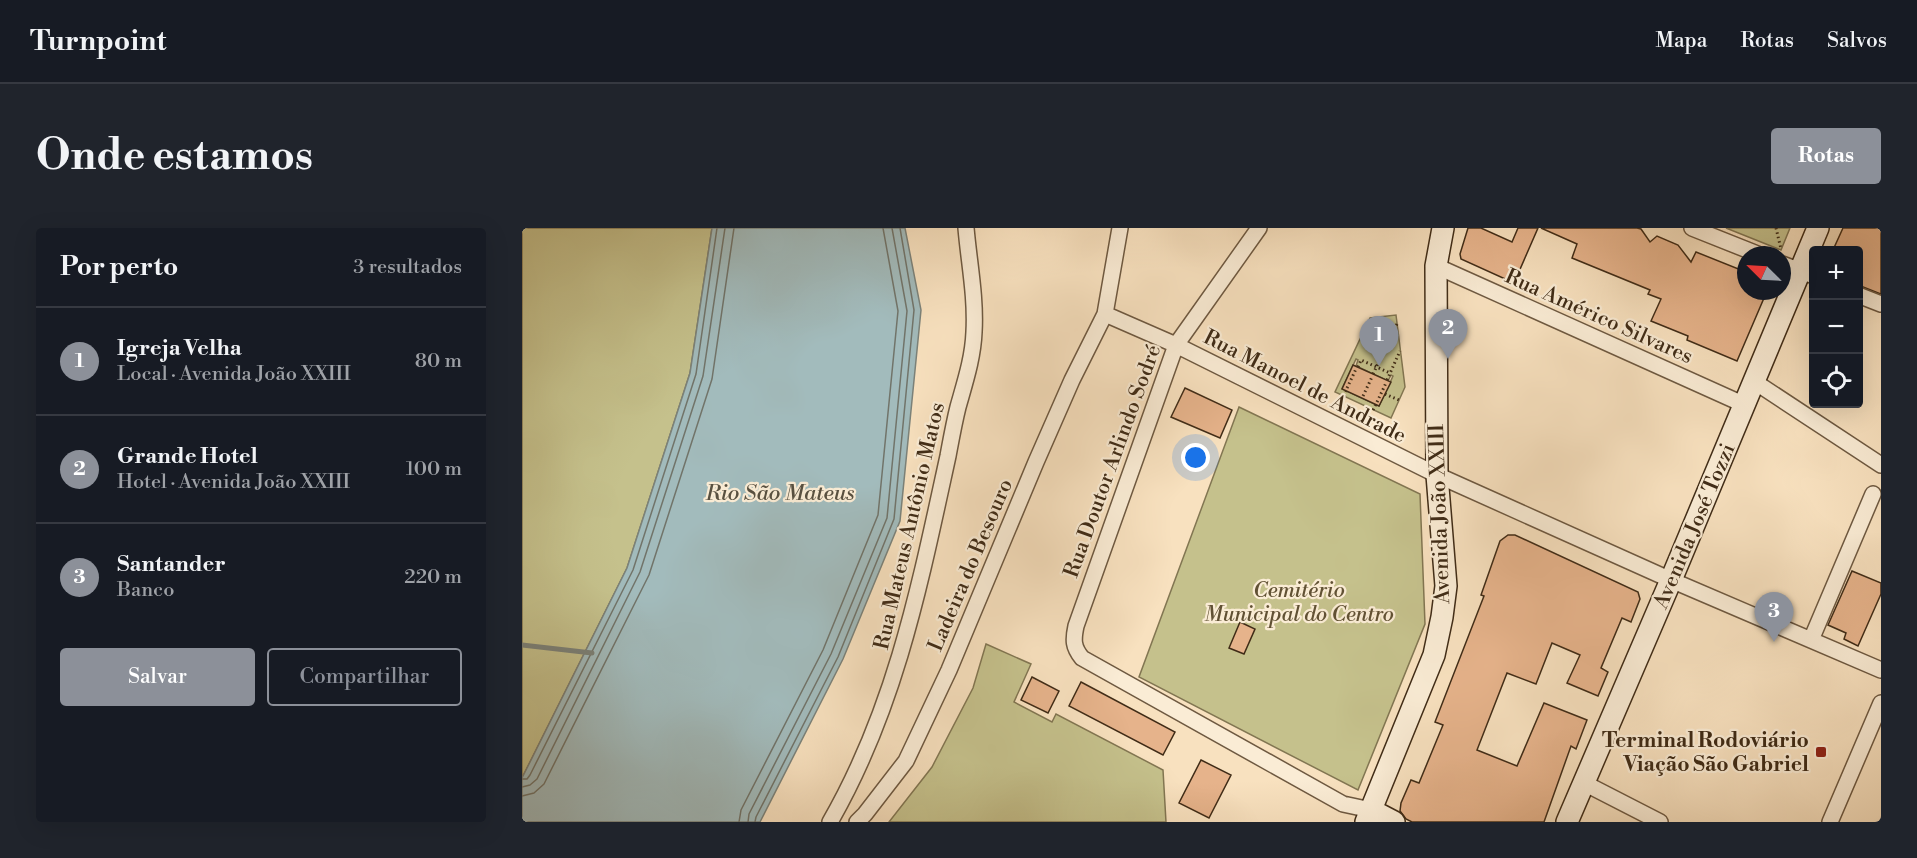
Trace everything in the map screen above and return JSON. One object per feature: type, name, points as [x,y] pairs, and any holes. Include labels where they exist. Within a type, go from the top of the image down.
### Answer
[{"type":"street","name":"Rua Mateus Antônio Matos","points":[[830,822],[863,759],[885,703],[903,646],[958,407],[971,362],[974,289],[966,228]]},
{"type":"street","name":"Ladeira do Besouro","points":[[857,822],[906,761],[949,670],[1036,462],[1072,380],[1105,314],[1120,228]]},
{"type":"street","name":"Rua Doutor Arlindo Sodré","points":[[1259,228],[1176,345],[1073,639],[1076,650],[1082,658],[1343,804],[1364,818]]},
{"type":"street","name":"Avenida João XXIII","points":[[1364,818],[1434,655],[1442,617],[1446,586],[1437,475],[1436,266],[1443,228]]},
{"type":"street","points":[[1692,228],[1737,246]]},
{"type":"street","name":"Avenida José Tozzi","points":[[1567,822],[1755,382],[1818,228]]},
{"type":"street","name":"Rua Américo Silvares","points":[[1436,266],[1745,405]]},
{"type":"street","points":[[1863,297],[1881,304]]},
{"type":"street","name":"Rua Manoel de Andrade","points":[[1105,314],[1176,345],[1437,475],[1671,580],[1881,670]]},
{"type":"street","points":[[1755,382],[1881,465]]},
{"type":"street","points":[[1811,640],[1873,494]]},
{"type":"street","points":[[1830,822],[1881,703]]},
{"type":"street","points":[[1584,783],[1660,822]]},
{"type":"street","points":[[1364,818],[1394,822]]},
{"type":"path","points":[[1364,396],[1397,324]]},
{"type":"path","points":[[1369,343],[1385,350]]},
{"type":"path","points":[[1373,410],[1383,393],[1400,351]]},
{"type":"path","points":[[1344,396],[1361,360],[1390,373]]},
{"type":"path","points":[[1383,393],[1399,400]]},
{"type":"green space","points":[[522,228],[712,228],[690,373],[627,568],[522,778]]},
{"type":"green space","points":[[1726,228],[1790,228],[1783,246],[1771,246]]},
{"type":"green space","points":[[1396,315],[1405,387],[1391,418],[1335,392],[1370,318]],"holes":[[[1356,359],[1358,360],[1356,366],[1388,381],[1391,375],[1393,376],[1379,406],[1342,389]]]},
{"type":"green space","name":"Cemitério Municipal do Centro","points":[[1239,407],[1420,494],[1425,624],[1358,790],[1139,677]]},
{"type":"green space","points":[[986,644],[1031,664],[1014,702],[1052,722],[1056,714],[1163,770],[1166,822],[889,822],[932,767],[973,688]]},
{"type":"water","name":"Rio São Mateus","points":[[712,228],[905,228],[921,310],[900,521],[843,659],[760,822],[522,822],[522,778],[627,568],[690,373]]},
{"type":"building","points":[[1468,228],[1481,228],[1512,242],[1518,228],[1538,228],[1514,283],[1461,259],[1460,254]]},
{"type":"building","points":[[1541,228],[1637,228],[1641,229],[1650,242],[1657,236],[1678,245],[1691,262],[1696,252],[1737,268],[1737,300],[1763,300],[1737,361],[1687,340],[1688,336],[1651,321],[1661,299],[1648,294],[1650,290],[1572,258],[1577,244]]},
{"type":"building","points":[[1843,228],[1881,228],[1881,294],[1863,287],[1863,246],[1835,246]]},
{"type":"building","points":[[1353,365],[1391,382],[1379,406],[1342,389]]},
{"type":"building","points":[[1185,388],[1232,410],[1220,438],[1171,417]]},
{"type":"building","points":[[1508,535],[1515,535],[1638,592],[1640,599],[1631,622],[1622,618],[1601,668],[1608,672],[1598,696],[1567,683],[1580,655],[1552,643],[1536,684],[1507,673],[1477,750],[1517,766],[1544,703],[1587,720],[1576,749],[1571,746],[1544,822],[1412,822],[1406,819],[1400,811],[1401,803],[1411,780],[1419,783],[1443,725],[1435,722],[1484,596],[1481,595],[1500,541]]},
{"type":"building","points":[[1852,571],[1881,583],[1881,594],[1858,646],[1844,639],[1846,633],[1828,625]]},
{"type":"building","points":[[1240,622],[1255,629],[1244,654],[1229,648]]},
{"type":"building","points":[[1032,677],[1059,691],[1048,713],[1021,700]]},
{"type":"building","points":[[1081,682],[1175,732],[1163,755],[1069,706]]},
{"type":"building","points":[[1201,760],[1231,775],[1209,818],[1179,803]]},
{"type":"waterway","points":[[522,645],[592,653]]},
{"type":"place","name":"Grande Hotel","points":[[1448,359]]},
{"type":"place","name":"Igreja Velha","points":[[1379,366]]},
{"type":"place","name":"Santander","points":[[1774,642]]},
{"type":"place","name":"Terminal Rodoviário Viação São Gabriel","points":[[1821,752]]}]
